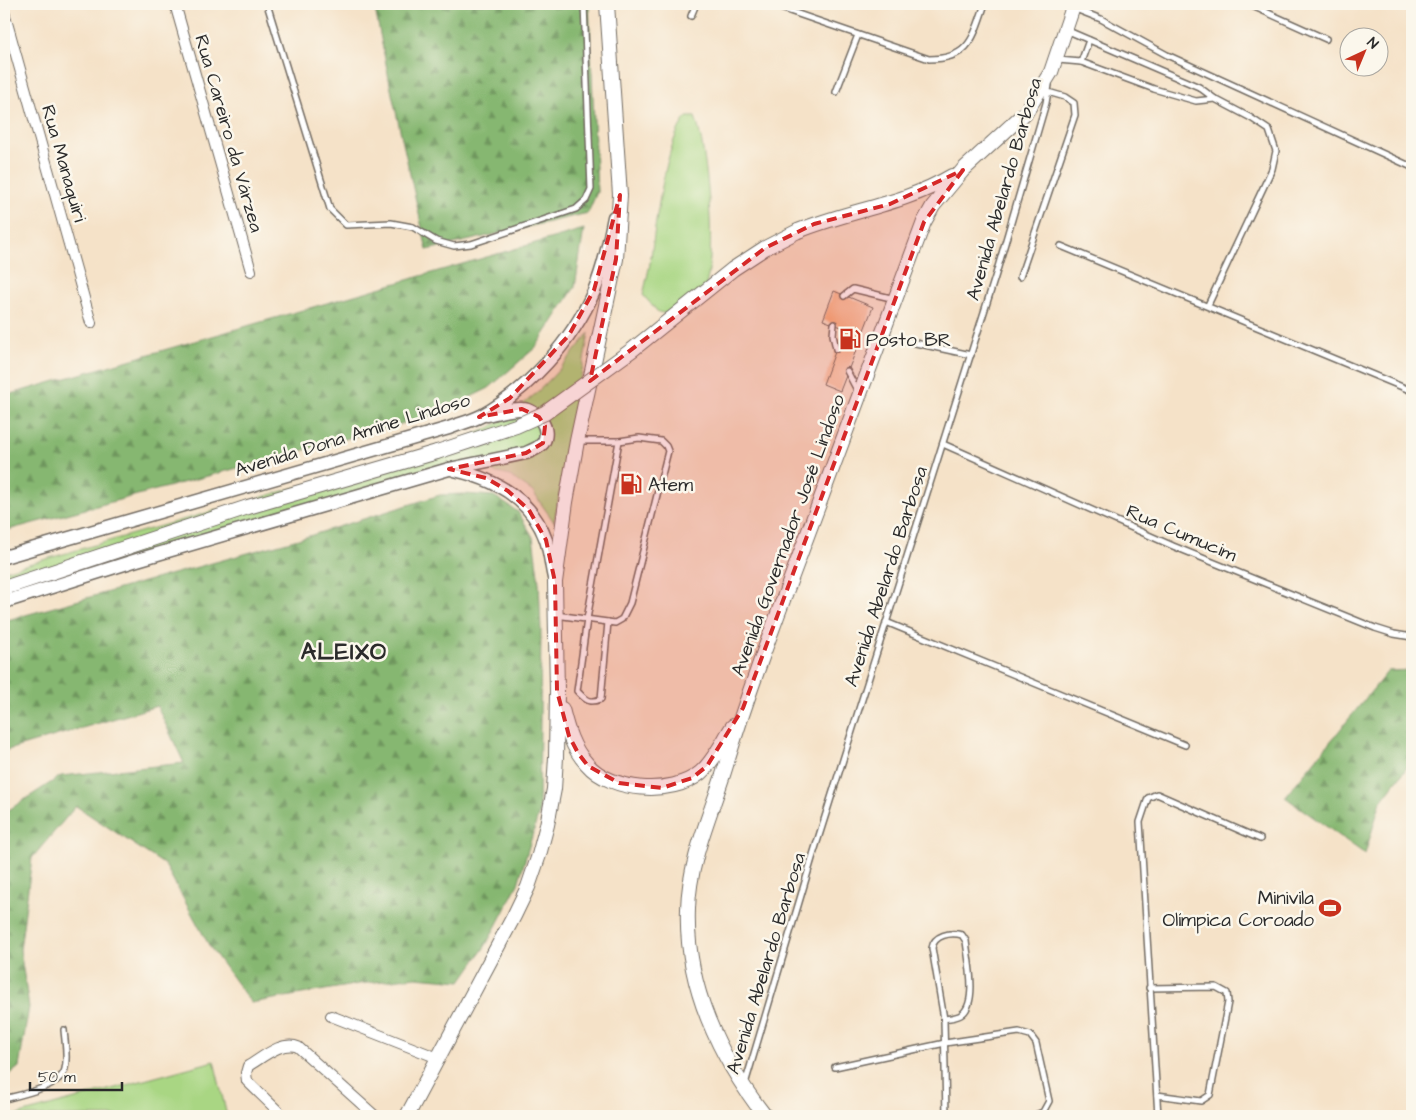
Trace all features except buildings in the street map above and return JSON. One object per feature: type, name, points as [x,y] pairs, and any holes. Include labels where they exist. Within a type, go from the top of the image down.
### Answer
[{"type":"main road","points":[[409,1115],[528,887],[539,855],[554,790],[558,691],[555,582],[577,441],[616,259],[620,195],[608,4]]},
{"type":"main road","name":"Avenida Governador José Lindoso","points":[[765,1116],[744,1089],[722,1049],[699,995],[690,950],[688,908],[696,854],[743,708],[924,222],[933,206],[963,170],[1026,112],[1053,66],[1073,6]]},
{"type":"main road","points":[[4,588],[248,507],[436,452],[516,426],[545,413],[632,350],[733,269],[764,248],[814,224],[890,204],[931,188],[963,170]]},
{"type":"main road","points":[[558,691],[569,736],[588,766],[619,783],[644,788],[678,785],[700,773],[718,750],[743,708]]},
{"type":"street","name":"Rua Careiro da Várzea","points":[[175,4],[251,271]]},
{"type":"street","name":"Rua Manaquiri","points":[[4,12],[91,323]]},
{"type":"street","name":"Avenida Dona Amine Lindoso","points":[[4,557],[449,428],[479,417],[510,398],[544,365],[569,335],[594,290],[605,259],[620,195]]},
{"type":"street","points":[[4,602],[137,560],[449,469],[526,453],[543,443],[545,426],[532,411],[522,409],[479,417]]},
{"type":"street","points":[[449,469],[486,478],[508,491],[529,510],[546,540],[555,582]]},
{"type":"street","points":[[331,1016],[438,1058]]},
{"type":"street","points":[[283,1116],[247,1081],[246,1073],[248,1066],[284,1045],[292,1044],[298,1047],[375,1116]]},
{"type":"lane","points":[[267,4],[330,209],[346,225],[391,223],[413,227],[436,241],[454,246],[471,244],[576,209],[586,200],[591,189],[584,4]]},
{"type":"lane","points":[[691,16],[696,4]]},
{"type":"lane","points":[[769,4],[929,59],[955,56],[966,47],[975,34],[985,4]]},
{"type":"lane","points":[[1248,4],[1326,39]]},
{"type":"lane","points":[[1073,6],[1167,55],[1412,167]]},
{"type":"lane","points":[[1065,30],[1199,87],[1215,99],[1269,130],[1276,151],[1272,169],[1208,305]]},
{"type":"lane","points":[[836,92],[858,36]]},
{"type":"lane","points":[[1081,62],[1089,40]]},
{"type":"lane","points":[[1053,66],[1081,62],[1154,89],[1196,101],[1215,99]]},
{"type":"lane","name":"Avenida Abelardo Barbosa","points":[[744,1089],[810,864],[996,274],[1046,103],[1053,66]]},
{"type":"lane","points":[[1020,277],[1075,115],[1074,103],[1065,97],[1048,92]]},
{"type":"lane","points":[[1062,246],[1412,391]]},
{"type":"lane","points":[[844,296],[853,289],[895,299]]},
{"type":"lane","points":[[834,324],[832,334],[836,349]]},
{"type":"lane","points":[[881,336],[971,355]]},
{"type":"lane","points":[[848,371],[860,395]]},
{"type":"lane","points":[[556,615],[615,623],[622,619],[630,603],[668,451],[661,441],[639,438],[620,441],[577,441]]},
{"type":"lane","points":[[608,622],[601,699],[594,702],[586,699],[577,691],[587,618],[620,441]]},
{"type":"lane","name":"Rua Cumucim","points":[[943,444],[1173,546],[1375,628],[1412,637]]},
{"type":"lane","points":[[886,622],[1185,745]]},
{"type":"lane","points":[[1158,1116],[1140,822],[1148,798],[1157,794],[1260,839]]},
{"type":"lane","points":[[944,1019],[961,1015],[968,1008],[971,996],[966,941],[962,935],[954,933],[938,937],[933,942],[932,948],[944,1019],[946,1116]]},
{"type":"lane","points":[[1149,988],[1216,987],[1227,992],[1228,1002],[1210,1096],[1201,1101],[1156,1095]]},
{"type":"lane","points":[[4,1099],[41,1088],[61,1077],[66,1059],[64,1030]]},
{"type":"lane","points":[[834,1067],[945,1043],[1020,1032],[1030,1035],[1036,1043],[1049,1101],[1043,1112],[1033,1116]]},
{"type":"highlighted area","points":[[963,170],[924,222],[743,708],[707,766],[692,778],[662,788],[619,783],[588,766],[578,753],[569,736],[557,691],[555,582],[546,540],[529,510],[508,491],[486,478],[449,469],[526,453],[543,443],[545,426],[539,417],[522,409],[479,417],[510,398],[569,335],[594,290],[620,195],[616,259],[590,381],[765,248],[814,224],[890,204]]},
{"type":"green space","points":[[374,4],[589,4],[597,192],[588,213],[427,250]]},
{"type":"green space","points":[[687,117],[695,117],[703,152],[709,204],[710,255],[708,276],[704,290],[682,317],[658,312],[643,295],[667,162],[680,127]]},
{"type":"green space","points":[[584,229],[575,287],[536,347],[489,388],[434,415],[4,531],[4,396]]},
{"type":"green space","points":[[589,333],[554,522],[533,492],[510,476],[473,467],[4,596],[4,571],[451,443],[484,430],[522,406],[546,384]]},
{"type":"green space","points":[[440,495],[494,496],[518,512],[533,537],[539,583],[541,630],[539,812],[518,884],[486,945],[461,981],[416,977],[359,984],[251,1003],[210,947],[165,865],[76,806],[32,858],[20,950],[29,1007],[19,1067],[4,1079],[4,813],[61,776],[184,763],[157,706],[4,751],[4,621],[309,536]]},
{"type":"green space","points":[[1412,670],[1412,761],[1381,801],[1365,854],[1285,797],[1388,671]]},
{"type":"green space","points":[[214,1061],[227,1116],[13,1116]]},
{"type":"place","name":"Posto BR","points":[[850,339]]},
{"type":"place","name":"Atem","points":[[631,484]]},
{"type":"place","name":"Minivila Olímpica Coroado","points":[[1330,908]]},
{"type":"district","name":"ALEIXO","points":[[344,651]]}]
